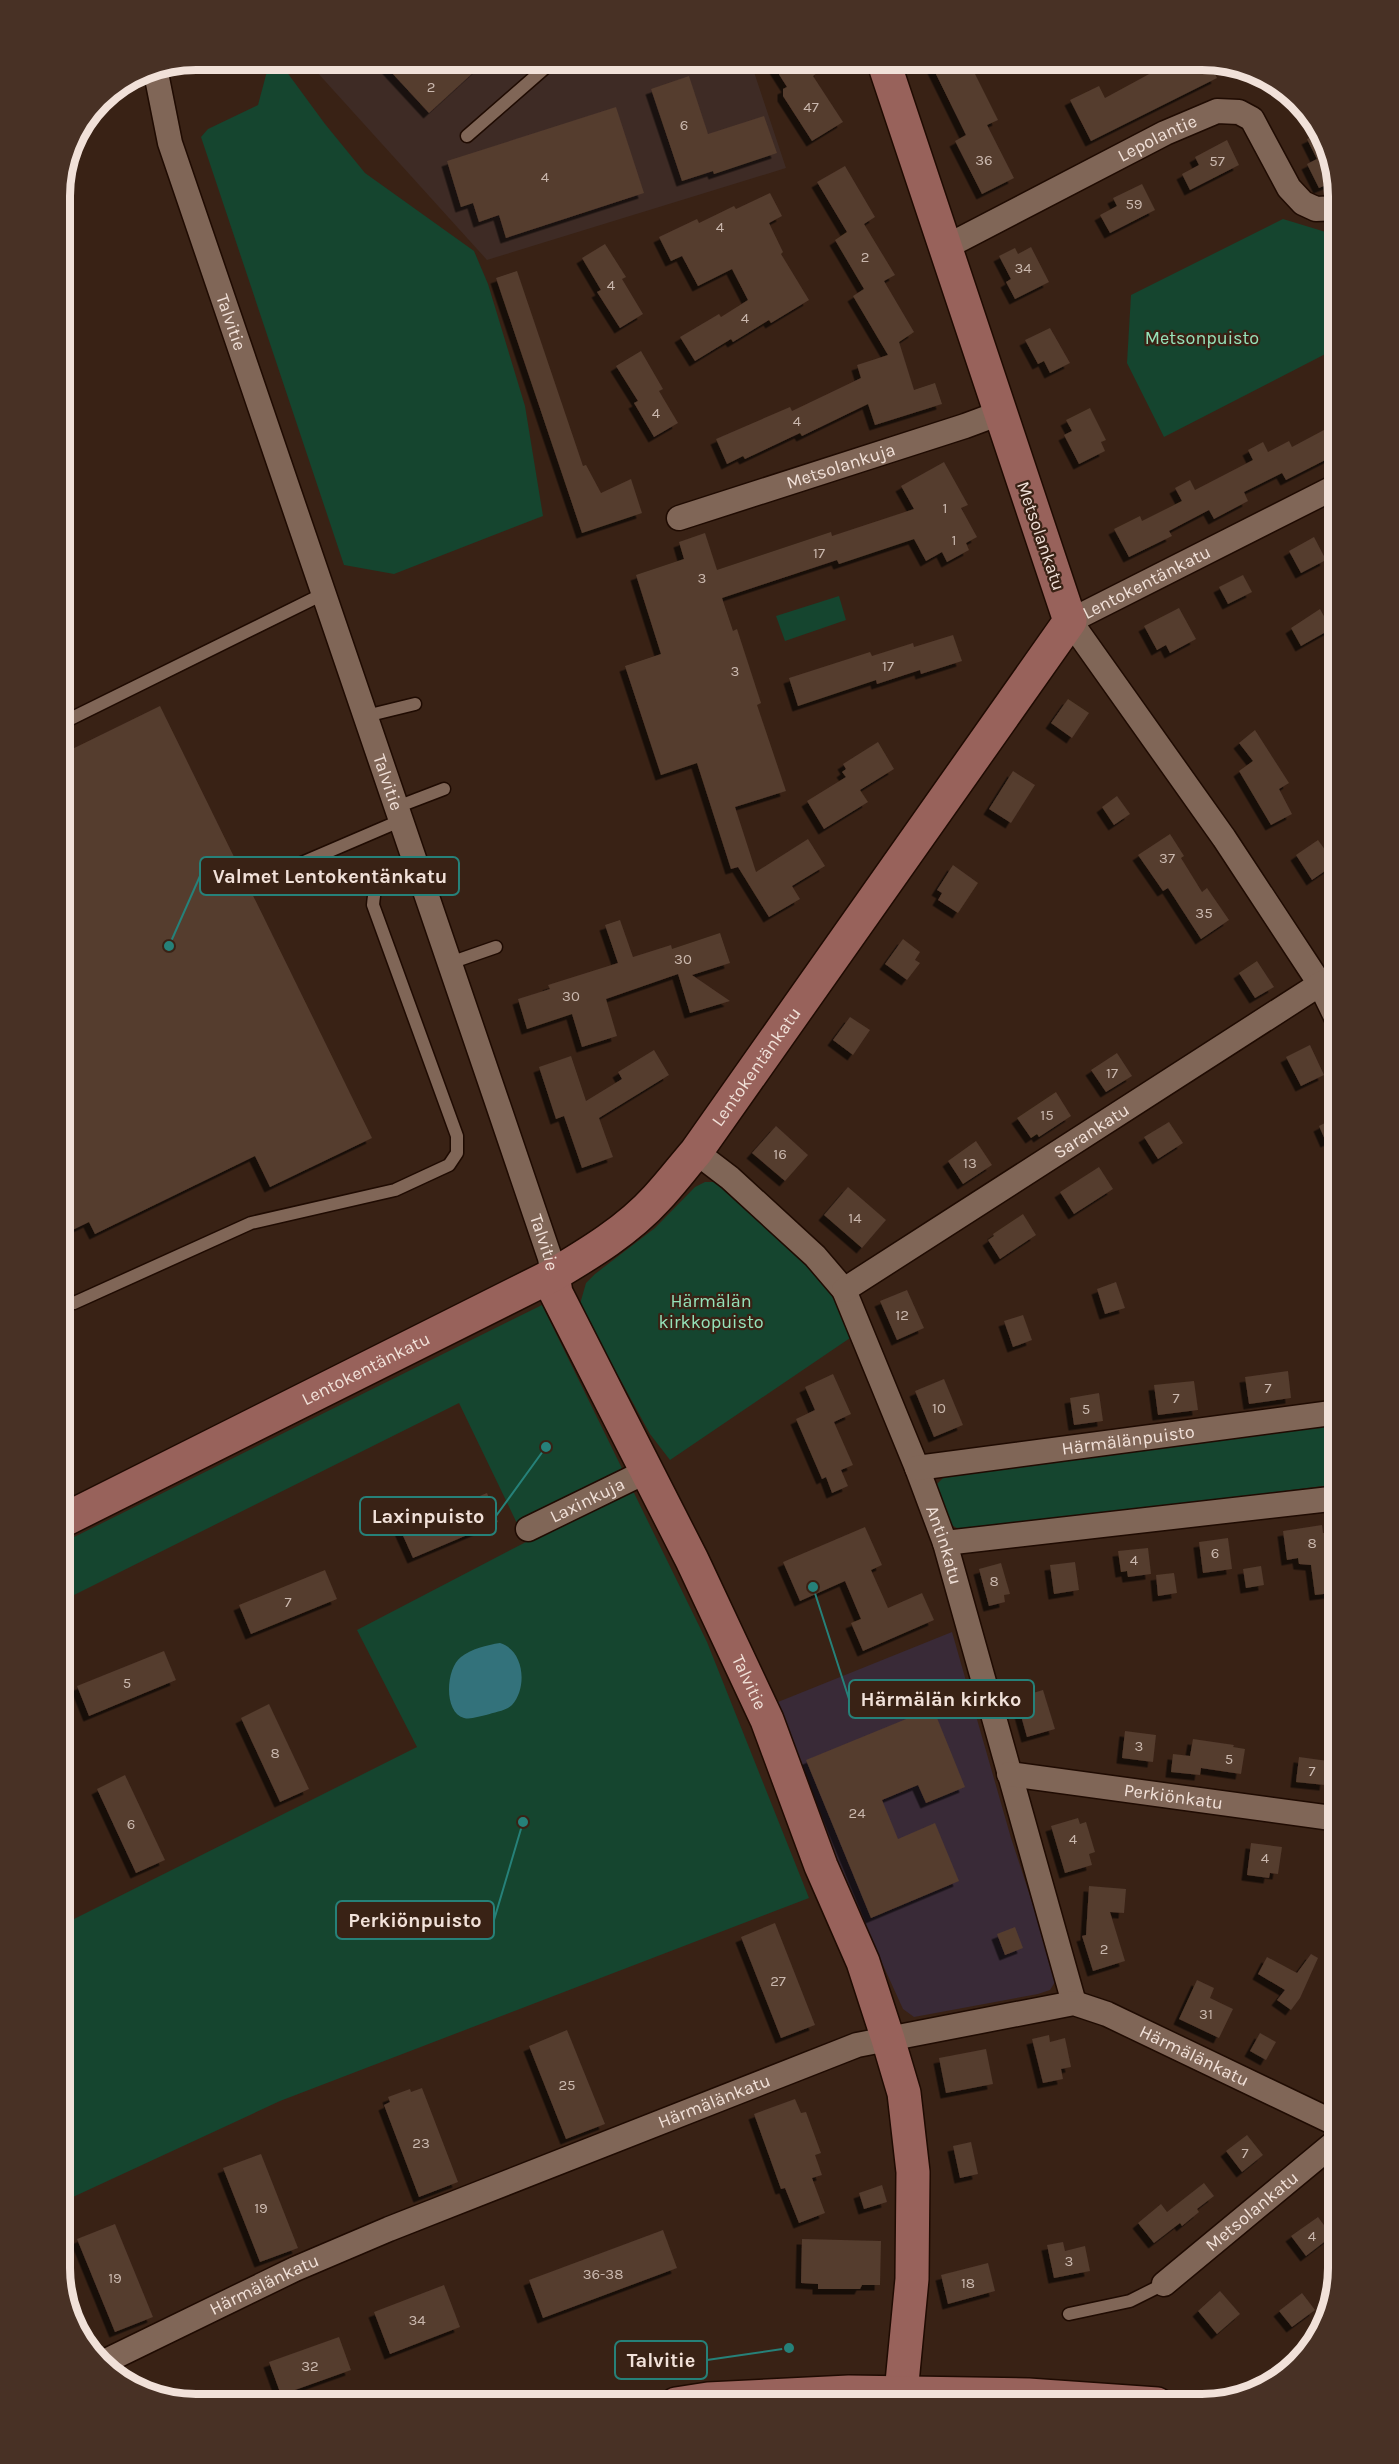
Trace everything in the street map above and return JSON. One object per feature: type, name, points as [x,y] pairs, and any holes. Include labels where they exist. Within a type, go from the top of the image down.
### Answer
[{"type":"street","name":"Metsolankatu","points":[[887,71],[1070,621],[1224,838],[1328,977]]},
{"type":"street","name":"Talvitie","points":[[157,77],[170,143],[550,1258],[556,1293],[692,1560],[767,1720],[821,1866],[863,1962],[888,2039],[904,2093],[913,2172],[912,2278],[901,2394]]},
{"type":"street","name":"Lepolantie","points":[[944,248],[1107,162],[1192,120],[1217,111],[1239,112],[1252,119],[1289,188],[1303,203],[1316,209],[1328,208]]},
{"type":"street","name":"Metsolankuja","points":[[680,518],[1000,413]]},
{"type":"street","name":"Lentokentänkatu","points":[[70,1517],[553,1275],[591,1253],[628,1226],[657,1199],[696,1152],[1070,621],[1328,491]]},
{"type":"street","name":"Sarankatu","points":[[844,1290],[1328,981]]},
{"type":"street","name":"Antinkatu","points":[[696,1152],[730,1178],[815,1256],[844,1290],[917,1468],[945,1543],[1074,2003]]},
{"type":"street","name":"Härmälänpuisto","points":[[917,1468],[1328,1413]]},
{"type":"street","name":"Laxinkuja","points":[[528,1529],[647,1471]]},
{"type":"street","points":[[945,1543],[1328,1499]]},
{"type":"street","name":"Perkiönkatu","points":[[1009,1774],[1328,1818]]},
{"type":"street","name":"Härmälänkatu","points":[[110,2359],[295,2270],[389,2229],[858,2045],[888,2039],[1074,2003],[1107,2014],[1328,2120]]},
{"type":"street","name":"Metsolankatu","points":[[1164,2284],[1328,2148]]},
{"type":"lane","points":[[466,136],[541,71]]},
{"type":"lane","points":[[71,719],[325,593]]},
{"type":"lane","points":[[366,716],[415,704]]},
{"type":"lane","points":[[297,865],[400,814],[444,789]]},
{"type":"lane","points":[[70,1301],[74,1303],[250,1223],[395,1190],[449,1165],[457,1154],[457,1136],[373,905],[374,884],[383,872],[415,859]]},
{"type":"lane","points":[[450,963],[496,947]]},
{"type":"lane","points":[[1069,2314],[1131,2301],[1164,2284]]},
{"type":"shaded area","points":[[316,71],[754,71],[786,168],[487,260]]},
{"type":"shaded area","points":[[952,1632],[1011,1838],[1055,1972],[1055,1982],[1050,1990],[1038,1994],[914,2017],[903,2009],[841,1873],[778,1702]]},
{"type":"green space","points":[[267,71],[286,71],[365,173],[474,251],[488,284],[525,406],[543,516],[394,574],[344,565],[201,137],[208,129],[258,105]]},
{"type":"green space","name":"Metsonpuisto","points":[[1283,219],[1328,233],[1328,353],[1164,437],[1127,363],[1131,295]]},
{"type":"green space","points":[[839,596],[846,620],[785,641],[776,616]]},
{"type":"green space","name":"Härmälän kirkkopuisto","points":[[705,1182],[718,1182],[803,1257],[831,1294],[853,1336],[670,1460],[650,1434],[580,1304],[586,1283],[595,1274],[655,1228],[695,1187]]},
{"type":"green space","points":[[542,1305],[707,1642],[809,1898],[280,2101],[70,2198],[70,1921],[417,1747],[357,1630],[526,1542],[459,1403],[70,1597],[70,1539]]},
{"type":"green space","points":[[1328,1424],[1328,1485],[965,1532],[951,1525],[935,1486],[950,1471]]},
{"type":"water","points":[[500,1643],[508,1647],[519,1661],[522,1679],[517,1697],[512,1705],[503,1710],[475,1718],[464,1718],[457,1714],[450,1699],[452,1670],[465,1654]]},
{"type":"building","points":[[390,71],[475,71],[429,113]]},
{"type":"building","points":[[777,71],[820,71],[813,76],[843,122],[812,141],[783,96],[783,89],[787,87]]},
{"type":"building","points":[[934,71],[974,71],[998,120],[987,125],[1014,178],[982,194],[955,141],[966,135]]},
{"type":"building","points":[[1155,71],[1211,71],[1214,71],[1217,78],[1091,141],[1070,100],[1099,86],[1105,98]]},
{"type":"building","points":[[689,76],[708,134],[764,116],[777,153],[714,174],[713,171],[682,181],[651,89]]},
{"type":"building","points":[[616,107],[644,193],[506,238],[499,215],[479,222],[473,203],[461,207],[447,161]]},
{"type":"building","points":[[1313,136],[1316,141],[1326,172],[1327,185],[1319,188],[1307,164],[1317,159],[1307,139]]},
{"type":"building","points":[[1227,140],[1239,165],[1190,190],[1182,174],[1199,165],[1195,157]]},
{"type":"building","points":[[845,166],[875,217],[864,224],[895,275],[884,281],[914,332],[899,342],[914,390],[935,383],[942,404],[875,425],[868,404],[802,436],[800,433],[745,459],[743,456],[727,464],[716,439],[790,407],[792,411],[861,378],[857,365],[888,355],[853,296],[864,289],[835,240],[847,232],[817,182]]},
{"type":"building","points":[[1142,184],[1155,210],[1110,233],[1100,215],[1117,206],[1113,198]]},
{"type":"building","points":[[770,193],[782,216],[769,223],[783,252],[781,254],[809,300],[771,323],[769,320],[733,342],[731,339],[695,361],[680,337],[719,314],[721,317],[748,300],[732,269],[698,286],[682,256],[671,261],[659,237],[697,219],[699,223],[734,206],[736,209]]},
{"type":"building","points":[[605,244],[626,277],[622,279],[643,314],[620,328],[597,292],[601,290],[582,258]]},
{"type":"building","points":[[1031,247],[1049,282],[1015,299],[1006,282],[1011,279],[999,256],[1015,248],[1018,254]]},
{"type":"building","points":[[517,271],[583,466],[586,465],[601,493],[631,479],[642,513],[582,533],[496,278]]},
{"type":"building","points":[[1050,328],[1070,363],[1050,373],[1044,361],[1038,364],[1025,340]]},
{"type":"building","points":[[641,351],[663,389],[659,391],[678,423],[654,437],[634,403],[638,401],[616,366]]},
{"type":"building","points":[[1090,408],[1106,440],[1101,442],[1105,451],[1079,464],[1064,435],[1072,431],[1066,420]]},
{"type":"building","points":[[1328,428],[1328,459],[1286,480],[1282,473],[1244,492],[1248,501],[1214,519],[1209,510],[1169,531],[1172,536],[1129,557],[1114,529],[1140,516],[1142,521],[1182,501],[1175,488],[1190,480],[1195,490],[1253,460],[1248,450],[1263,442],[1268,452],[1289,441],[1292,447]]},
{"type":"building","points":[[944,462],[968,505],[961,508],[977,537],[966,543],[969,550],[947,562],[942,552],[926,561],[914,539],[839,564],[837,560],[722,598],[733,631],[737,629],[761,703],[757,705],[786,791],[735,807],[756,872],[808,839],[825,866],[792,886],[800,899],[769,917],[738,867],[731,869],[697,763],[661,775],[625,666],[661,654],[636,575],[684,559],[679,542],[705,533],[717,570],[831,532],[832,536],[914,509],[901,486]]},
{"type":"building","points":[[1314,537],[1326,560],[1301,573],[1289,551]]},
{"type":"building","points":[[1243,575],[1252,592],[1228,604],[1219,587]]},
{"type":"building","points":[[1179,608],[1196,639],[1170,653],[1166,645],[1157,650],[1144,626]]},
{"type":"building","points":[[1320,609],[1328,624],[1328,631],[1301,646],[1291,628]]},
{"type":"building","points":[[953,635],[962,661],[921,674],[920,670],[877,684],[876,680],[798,706],[789,678],[870,652],[872,656],[913,643],[914,647]]},
{"type":"building","points":[[1068,699],[1089,713],[1072,738],[1051,723]]},
{"type":"building","points":[[160,706],[372,1138],[270,1187],[255,1156],[95,1234],[89,1222],[70,1231],[71,750]]},
{"type":"building","points":[[1255,730],[1289,783],[1279,789],[1292,814],[1271,825],[1239,771],[1253,761],[1239,743]]},
{"type":"building","points":[[878,742],[894,769],[860,790],[868,802],[824,829],[807,801],[846,777],[842,772],[846,769],[843,764]]},
{"type":"building","points":[[1013,771],[1035,785],[1011,823],[989,809]]},
{"type":"building","points":[[1117,796],[1130,814],[1114,825],[1102,807]]},
{"type":"building","points":[[1170,834],[1184,856],[1181,858],[1202,892],[1207,888],[1229,920],[1201,939],[1168,888],[1163,891],[1138,855]]},
{"type":"building","points":[[1318,840],[1328,854],[1328,869],[1312,880],[1296,855]]},
{"type":"building","points":[[953,865],[978,883],[958,913],[938,900],[942,893],[937,890]]},
{"type":"building","points":[[620,920],[633,957],[671,945],[672,949],[720,933],[730,963],[692,975],[730,1001],[690,1013],[678,974],[606,999],[617,1036],[582,1047],[572,1014],[527,1029],[518,999],[550,989],[548,985],[618,963],[605,925]]},
{"type":"building","points":[[903,939],[920,952],[915,960],[920,963],[907,980],[885,964]]},
{"type":"building","points":[[1257,961],[1274,987],[1255,998],[1239,973]]},
{"type":"building","points":[[850,1017],[870,1030],[853,1055],[833,1040]]},
{"type":"building","points":[[1310,1045],[1324,1075],[1301,1086],[1286,1057]]},
{"type":"building","points":[[654,1050],[669,1075],[599,1118],[613,1157],[582,1168],[564,1116],[556,1119],[539,1067],[571,1056],[586,1101],[622,1079],[618,1072]]},
{"type":"building","points":[[1117,1053],[1132,1076],[1106,1092],[1091,1070]]},
{"type":"building","points":[[1056,1092],[1071,1116],[1039,1137],[1037,1134],[1031,1138],[1017,1118]]},
{"type":"building","points":[[1169,1122],[1183,1143],[1158,1159],[1144,1137]]},
{"type":"building","points":[[1328,1122],[1328,1141],[1326,1142],[1319,1126]]},
{"type":"building","points":[[776,1126],[808,1155],[785,1181],[752,1153]]},
{"type":"building","points":[[976,1141],[992,1165],[963,1184],[948,1161]]},
{"type":"building","points":[[1099,1167],[1113,1189],[1074,1214],[1060,1192]]},
{"type":"building","points":[[848,1187],[886,1220],[862,1248],[824,1215]]},
{"type":"building","points":[[1023,1214],[1036,1235],[1000,1259],[988,1240],[994,1236],[993,1234]]},
{"type":"building","points":[[1116,1282],[1125,1308],[1105,1314],[1097,1289]]},
{"type":"building","points":[[907,1290],[924,1328],[897,1340],[880,1301]]},
{"type":"building","points":[[1023,1315],[1032,1340],[1013,1347],[1004,1321]]},
{"type":"building","points":[[1288,1371],[1291,1398],[1249,1404],[1245,1377]]},
{"type":"building","points":[[833,1374],[851,1414],[834,1422],[853,1465],[841,1470],[848,1486],[832,1493],[826,1477],[822,1479],[796,1419],[815,1410],[805,1387]]},
{"type":"building","points":[[944,1379],[963,1425],[934,1437],[915,1391]]},
{"type":"building","points":[[1194,1381],[1198,1410],[1158,1415],[1154,1385]]},
{"type":"building","points":[[1099,1393],[1103,1421],[1074,1425],[1070,1398]]},
{"type":"building","points":[[487,1493],[498,1522],[413,1558],[400,1529]]},
{"type":"building","points":[[1322,1525],[1323,1533],[1328,1532],[1328,1593],[1315,1595],[1311,1565],[1299,1564],[1298,1558],[1287,1560],[1283,1531]]},
{"type":"building","points":[[865,1527],[882,1565],[871,1570],[888,1608],[922,1593],[934,1620],[863,1651],[851,1623],[861,1619],[845,1581],[800,1601],[783,1562]]},
{"type":"building","points":[[1228,1538],[1232,1569],[1203,1573],[1199,1542]]},
{"type":"building","points":[[1148,1548],[1151,1574],[1128,1577],[1127,1571],[1121,1572],[1118,1551]]},
{"type":"building","points":[[1075,1562],[1079,1590],[1054,1594],[1050,1565]]},
{"type":"building","points":[[1001,1563],[1010,1594],[1004,1595],[1005,1602],[989,1606],[979,1569]]},
{"type":"building","points":[[1261,1566],[1264,1585],[1246,1588],[1243,1569]]},
{"type":"building","points":[[325,1570],[337,1599],[251,1634],[239,1605]]},
{"type":"building","points":[[1174,1573],[1177,1593],[1158,1596],[1156,1575]]},
{"type":"building","points":[[164,1651],[176,1680],[89,1716],[77,1686]]},
{"type":"building","points":[[1043,1690],[1055,1729],[1027,1737],[1016,1698]]},
{"type":"building","points":[[269,1704],[309,1789],[280,1802],[241,1718]]},
{"type":"building","points":[[933,1708],[965,1787],[926,1803],[918,1785],[882,1800],[898,1839],[935,1823],[959,1881],[871,1918],[806,1760]]},
{"type":"building","points":[[1125,1731],[1156,1735],[1153,1762],[1122,1758]]},
{"type":"building","points":[[1193,1739],[1234,1745],[1233,1747],[1245,1749],[1241,1774],[1201,1768],[1200,1775],[1171,1772],[1173,1754],[1190,1756]]},
{"type":"building","points":[[1299,1757],[1328,1761],[1325,1785],[1296,1782]]},
{"type":"building","points":[[125,1775],[165,1860],[136,1873],[97,1789]]},
{"type":"building","points":[[1078,1818],[1080,1824],[1086,1822],[1095,1852],[1089,1854],[1092,1865],[1065,1873],[1051,1826]]},
{"type":"building","points":[[1251,1843],[1282,1847],[1278,1874],[1270,1873],[1269,1878],[1247,1875]]},
{"type":"building","points":[[1089,1886],[1126,1889],[1124,1913],[1110,1912],[1125,1961],[1093,1971],[1082,1936],[1086,1935]]},
{"type":"building","points":[[775,1923],[815,2025],[781,2038],[741,1937]]},
{"type":"building","points":[[1015,1927],[1023,1948],[1005,1955],[997,1934]]},
{"type":"building","points":[[1311,1954],[1318,1958],[1300,1998],[1291,2010],[1277,2000],[1285,1990],[1258,1974],[1267,1957],[1297,1973]]},
{"type":"building","points":[[1197,1980],[1214,1988],[1210,1998],[1233,2009],[1219,2038],[1179,2019]]},
{"type":"building","points":[[567,2030],[605,2124],[566,2139],[529,2046]]},
{"type":"building","points":[[1260,2033],[1276,2042],[1266,2060],[1250,2051]]},
{"type":"building","points":[[1049,2035],[1050,2042],[1065,2038],[1071,2067],[1061,2069],[1063,2079],[1043,2083],[1032,2039]]},
{"type":"building","points":[[986,2049],[993,2084],[946,2093],[939,2058]]},
{"type":"building","points":[[422,2088],[458,2182],[419,2197],[384,2105],[390,2102],[388,2097],[410,2089],[411,2092]]},
{"type":"building","points":[[795,2099],[801,2113],[806,2112],[821,2153],[815,2155],[822,2175],[812,2178],[825,2213],[799,2223],[785,2188],[781,2189],[754,2114]]},
{"type":"building","points":[[1247,2135],[1263,2155],[1242,2172],[1226,2151]]},
{"type":"building","points":[[971,2142],[978,2174],[960,2178],[953,2146]]},
{"type":"building","points":[[261,2154],[298,2248],[260,2262],[223,2168]]},
{"type":"building","points":[[1204,2183],[1214,2196],[1197,2209],[1199,2212],[1182,2226],[1180,2223],[1154,2243],[1138,2223],[1161,2204],[1167,2212]]},
{"type":"building","points":[[882,2185],[887,2202],[864,2209],[859,2193]]},
{"type":"building","points":[[1318,2217],[1328,2231],[1328,2239],[1306,2256],[1291,2236]]},
{"type":"building","points":[[115,2224],[153,2317],[115,2332],[77,2239]]},
{"type":"building","points":[[663,2230],[677,2268],[543,2318],[529,2280]]},
{"type":"building","points":[[802,2239],[881,2241],[880,2285],[862,2285],[860,2289],[818,2289],[818,2284],[801,2283]]},
{"type":"building","points":[[1063,2242],[1065,2251],[1085,2246],[1090,2271],[1054,2278],[1047,2245]]},
{"type":"building","points":[[988,2263],[995,2291],[948,2304],[941,2275]]},
{"type":"building","points":[[444,2285],[460,2327],[390,2354],[374,2312]]},
{"type":"building","points":[[1220,2291],[1240,2314],[1217,2334],[1198,2311]]},
{"type":"building","points":[[1302,2293],[1315,2310],[1292,2327],[1279,2311]]},
{"type":"building","points":[[339,2337],[351,2370],[286,2393],[280,2393],[269,2362]]},
{"type":"place","name":"Valmet Lentokentänkatu","points":[[169,946]]},
{"type":"place","name":"Laxinpuisto","points":[[546,1447]]},
{"type":"place","name":"Härmälän kirkko","points":[[813,1587]]},
{"type":"place","name":"Perkiönpuisto","points":[[523,1822]]},
{"type":"place","name":"Talvitie","points":[[789,2348]]}]
